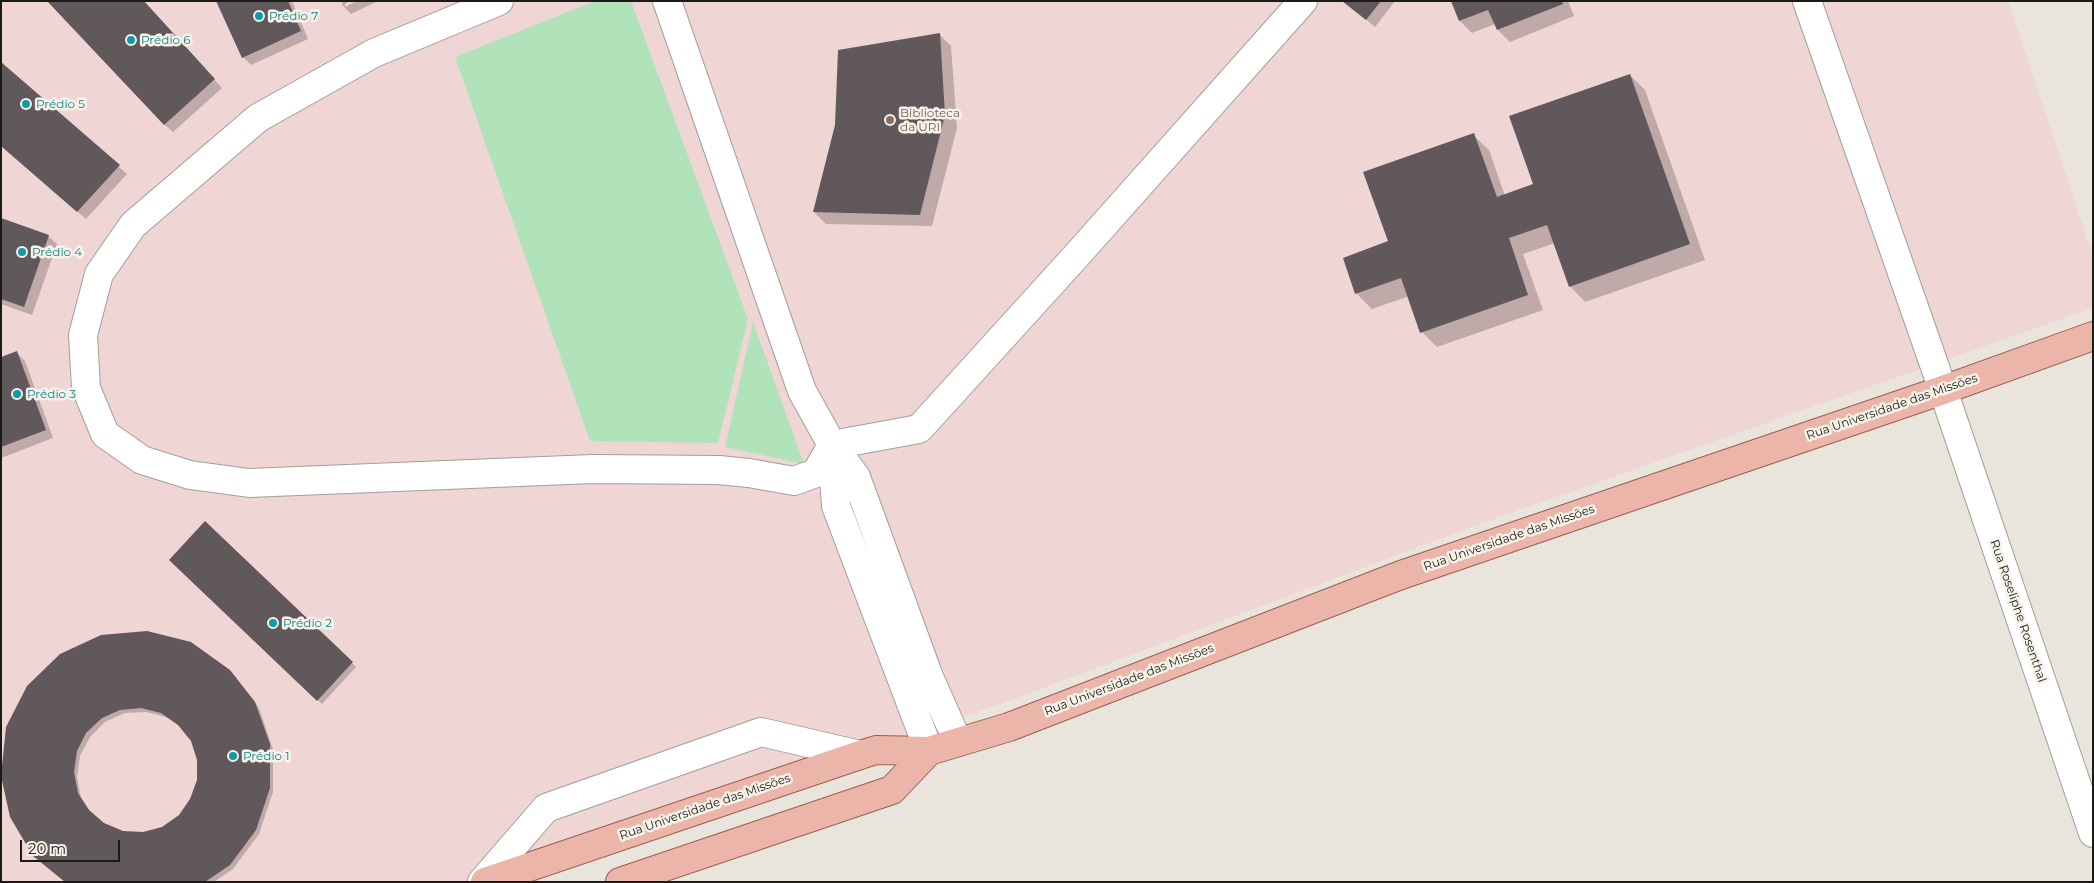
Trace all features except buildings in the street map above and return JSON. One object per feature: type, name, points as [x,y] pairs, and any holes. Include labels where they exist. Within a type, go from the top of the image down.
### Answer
[{"type":"main road","name":"Rua Universidade das Missões","points":[[483,882],[876,750],[929,751],[1009,727],[1400,575],[1944,390],[2093,336]]},
{"type":"main road","name":"Rua Universidade das Missões","points":[[620,882],[892,790],[929,751]]},
{"type":"street","points":[[499,1],[374,53],[258,118],[133,225],[99,274],[83,335],[86,388],[105,434],[142,460],[190,475],[249,483],[593,469],[719,470],[794,481],[816,473],[832,445],[919,429],[1064,270],[1303,1]]},
{"type":"street","points":[[667,1],[802,391],[832,445],[856,477],[930,677],[958,742]]},
{"type":"street","name":"Rua Roseliphe Rosenthal","points":[[1807,1],[1944,390],[2093,833]]},
{"type":"street","points":[[832,445],[836,506],[929,751]]},
{"type":"street","points":[[483,882],[546,808],[761,732],[860,755]]},
{"type":"shaded area","points":[[1,1],[2008,1],[2093,257],[2093,308],[1488,521],[995,706],[491,882],[1,882]]},
{"type":"green space","points":[[595,1],[631,1],[748,319],[718,443],[590,441],[455,57]]},
{"type":"green space","points":[[753,322],[803,461],[803,464],[725,447]]},
{"type":"place","name":"Prédio 7","points":[[259,16]]},
{"type":"place","name":"Prédio 6","points":[[131,40]]},
{"type":"place","name":"Prédio 5","points":[[26,104]]},
{"type":"place","name":"Biblioteca da URI","points":[[890,120]]},
{"type":"place","name":"Prédio 4","points":[[22,252]]},
{"type":"place","name":"Prédio 3","points":[[17,394]]},
{"type":"place","name":"Prédio 2","points":[[273,623]]},
{"type":"place","name":"Prédio 1","points":[[233,756]]}]
